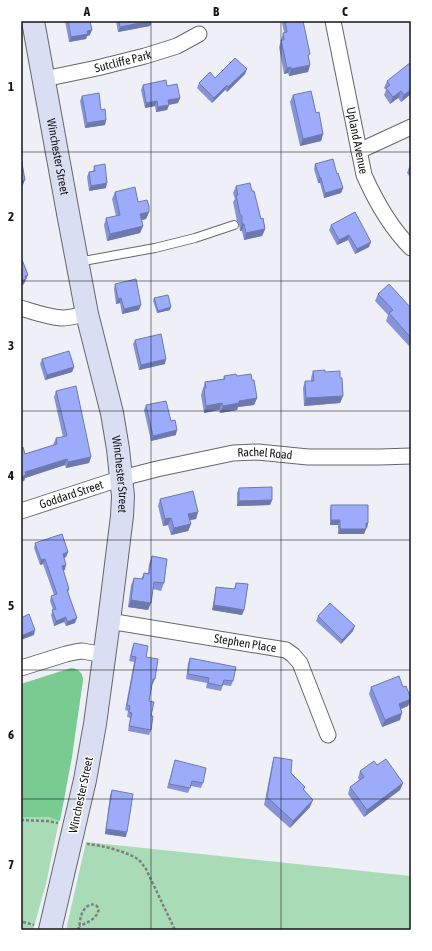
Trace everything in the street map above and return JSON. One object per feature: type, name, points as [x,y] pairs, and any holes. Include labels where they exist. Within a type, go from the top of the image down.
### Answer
[{"type":"street","name":"Winchester Street","points":[[33,21],[87,314],[112,413],[122,478],[123,496],[122,516],[105,654],[94,731],[50,930]]},
{"type":"street","name":"Upland Avenue","points":[[333,21],[364,175],[387,220],[411,248]]},
{"type":"street","name":"Sutcliffe Park","points":[[44,79],[145,56],[177,46],[200,34]]},
{"type":"street","points":[[359,151],[411,127]]},
{"type":"street","points":[[21,308],[49,316],[59,317],[87,314]]},
{"type":"street","name":"Rachel Road","points":[[122,478],[157,469],[245,452],[271,452],[308,457],[411,456]]},
{"type":"street","name":"Goddard Street","points":[[21,511],[122,478]]},
{"type":"street","name":"Stephen Place","points":[[109,621],[286,650],[300,663],[328,735]]},
{"type":"street","points":[[21,668],[70,652],[105,654]]},
{"type":"lane","points":[[77,262],[155,248],[195,238],[234,225]]},
{"type":"path","points":[[21,820],[47,821],[56,823],[81,843],[99,846],[135,857],[146,869],[175,930]]},
{"type":"path","points":[[78,930],[80,926],[81,914],[85,908],[90,905],[97,906],[99,910],[94,918],[80,926]]},
{"type":"green space","points":[[70,668],[80,671],[83,680],[66,787],[46,884],[33,930],[21,930],[21,684]]},
{"type":"green space","points":[[72,668],[77,669],[80,672],[83,680],[72,757],[60,821],[49,817],[21,817],[21,684]]},
{"type":"green space","points":[[86,842],[411,876],[411,930],[66,930]]},
{"type":"building","points":[[68,21],[90,21],[92,30],[87,31],[88,34],[71,37]]},
{"type":"building","points":[[119,21],[150,21],[120,27]]},
{"type":"building","points":[[285,21],[303,21],[310,54],[308,55],[310,65],[291,69],[291,67],[287,68],[281,40],[284,40],[283,33],[287,32]]},
{"type":"building","points":[[235,58],[247,69],[214,98],[199,83],[210,72],[215,78]]},
{"type":"building","points":[[411,62],[411,89],[404,95],[401,91],[393,97],[386,88],[390,85],[387,81]]},
{"type":"building","points":[[166,80],[167,86],[177,84],[180,98],[168,100],[169,105],[158,107],[157,101],[146,103],[143,85]]},
{"type":"building","points":[[311,91],[316,113],[319,112],[323,134],[303,139],[293,95]]},
{"type":"building","points":[[99,93],[101,110],[105,109],[106,120],[87,123],[82,96]]},
{"type":"building","points":[[21,158],[25,180],[21,181]]},
{"type":"building","points":[[333,159],[343,188],[325,193],[315,164]]},
{"type":"building","points":[[105,164],[107,183],[91,186],[89,172],[95,171],[94,166]]},
{"type":"building","points":[[250,183],[252,191],[254,191],[261,219],[263,218],[265,229],[246,233],[244,224],[242,224],[242,216],[240,214],[236,195],[238,195],[236,186]]},
{"type":"building","points":[[135,187],[138,202],[147,200],[149,206],[149,212],[140,214],[143,226],[110,234],[106,218],[120,215],[115,192]]},
{"type":"building","points":[[355,212],[371,242],[357,249],[349,235],[339,240],[331,225]]},
{"type":"building","points":[[21,257],[28,275],[25,276],[26,279],[21,281]]},
{"type":"building","points":[[136,279],[141,305],[124,309],[121,298],[118,299],[115,284]]},
{"type":"building","points":[[389,284],[411,308],[411,338],[389,313],[393,310],[378,294]]},
{"type":"building","points":[[168,295],[171,307],[158,311],[154,298]]},
{"type":"building","points":[[161,334],[166,359],[141,365],[135,340]]},
{"type":"building","points":[[69,351],[74,367],[47,375],[42,359]]},
{"type":"building","points":[[325,370],[325,372],[340,371],[343,396],[306,398],[305,381],[314,381],[313,371]]},
{"type":"building","points":[[236,374],[237,376],[251,374],[252,380],[254,380],[257,398],[239,401],[239,403],[223,406],[222,403],[206,406],[204,388],[206,388],[205,382],[225,379],[224,376]]},
{"type":"building","points":[[76,386],[91,457],[68,462],[67,459],[25,472],[26,475],[21,477],[21,448],[23,447],[25,454],[57,444],[56,438],[67,436],[56,391]]},
{"type":"building","points":[[166,401],[171,421],[175,420],[177,430],[153,436],[146,405]]},
{"type":"building","points":[[272,487],[272,500],[239,501],[239,488]]},
{"type":"building","points":[[193,491],[198,512],[188,514],[191,524],[174,528],[171,518],[165,519],[160,499]]},
{"type":"building","points":[[331,505],[368,505],[368,523],[366,523],[366,529],[340,529],[340,520],[331,520]]},
{"type":"building","points":[[62,534],[68,552],[63,554],[66,565],[62,566],[69,589],[67,590],[77,618],[67,622],[66,617],[56,621],[52,610],[56,609],[51,596],[57,594],[45,559],[41,560],[35,543]]},
{"type":"building","points":[[152,556],[167,559],[164,583],[154,582],[151,603],[131,600],[134,578],[143,579],[144,573],[149,574]]},
{"type":"building","points":[[236,583],[248,584],[244,610],[214,605],[216,587],[235,589]]},
{"type":"building","points":[[330,603],[355,626],[342,640],[318,616]]},
{"type":"building","points":[[29,614],[35,630],[21,636],[21,618]]},
{"type":"building","points":[[134,643],[148,646],[146,657],[158,659],[155,679],[153,679],[149,701],[154,702],[151,716],[153,716],[151,730],[129,726],[132,713],[129,712],[130,706],[127,705],[136,657],[131,656]]},
{"type":"building","points":[[190,658],[236,667],[233,681],[224,680],[222,686],[208,683],[209,678],[188,674]]},
{"type":"building","points":[[399,676],[403,687],[406,686],[411,699],[399,704],[402,713],[385,720],[371,687]]},
{"type":"building","points":[[274,757],[292,760],[291,773],[305,787],[303,789],[313,800],[293,821],[267,797]]},
{"type":"building","points":[[386,759],[403,783],[367,810],[350,787],[364,777],[360,771],[374,761],[377,765]]},
{"type":"building","points":[[175,760],[206,768],[203,783],[192,781],[190,788],[169,784]]},
{"type":"building","points":[[112,790],[133,794],[127,832],[106,829]]}]
